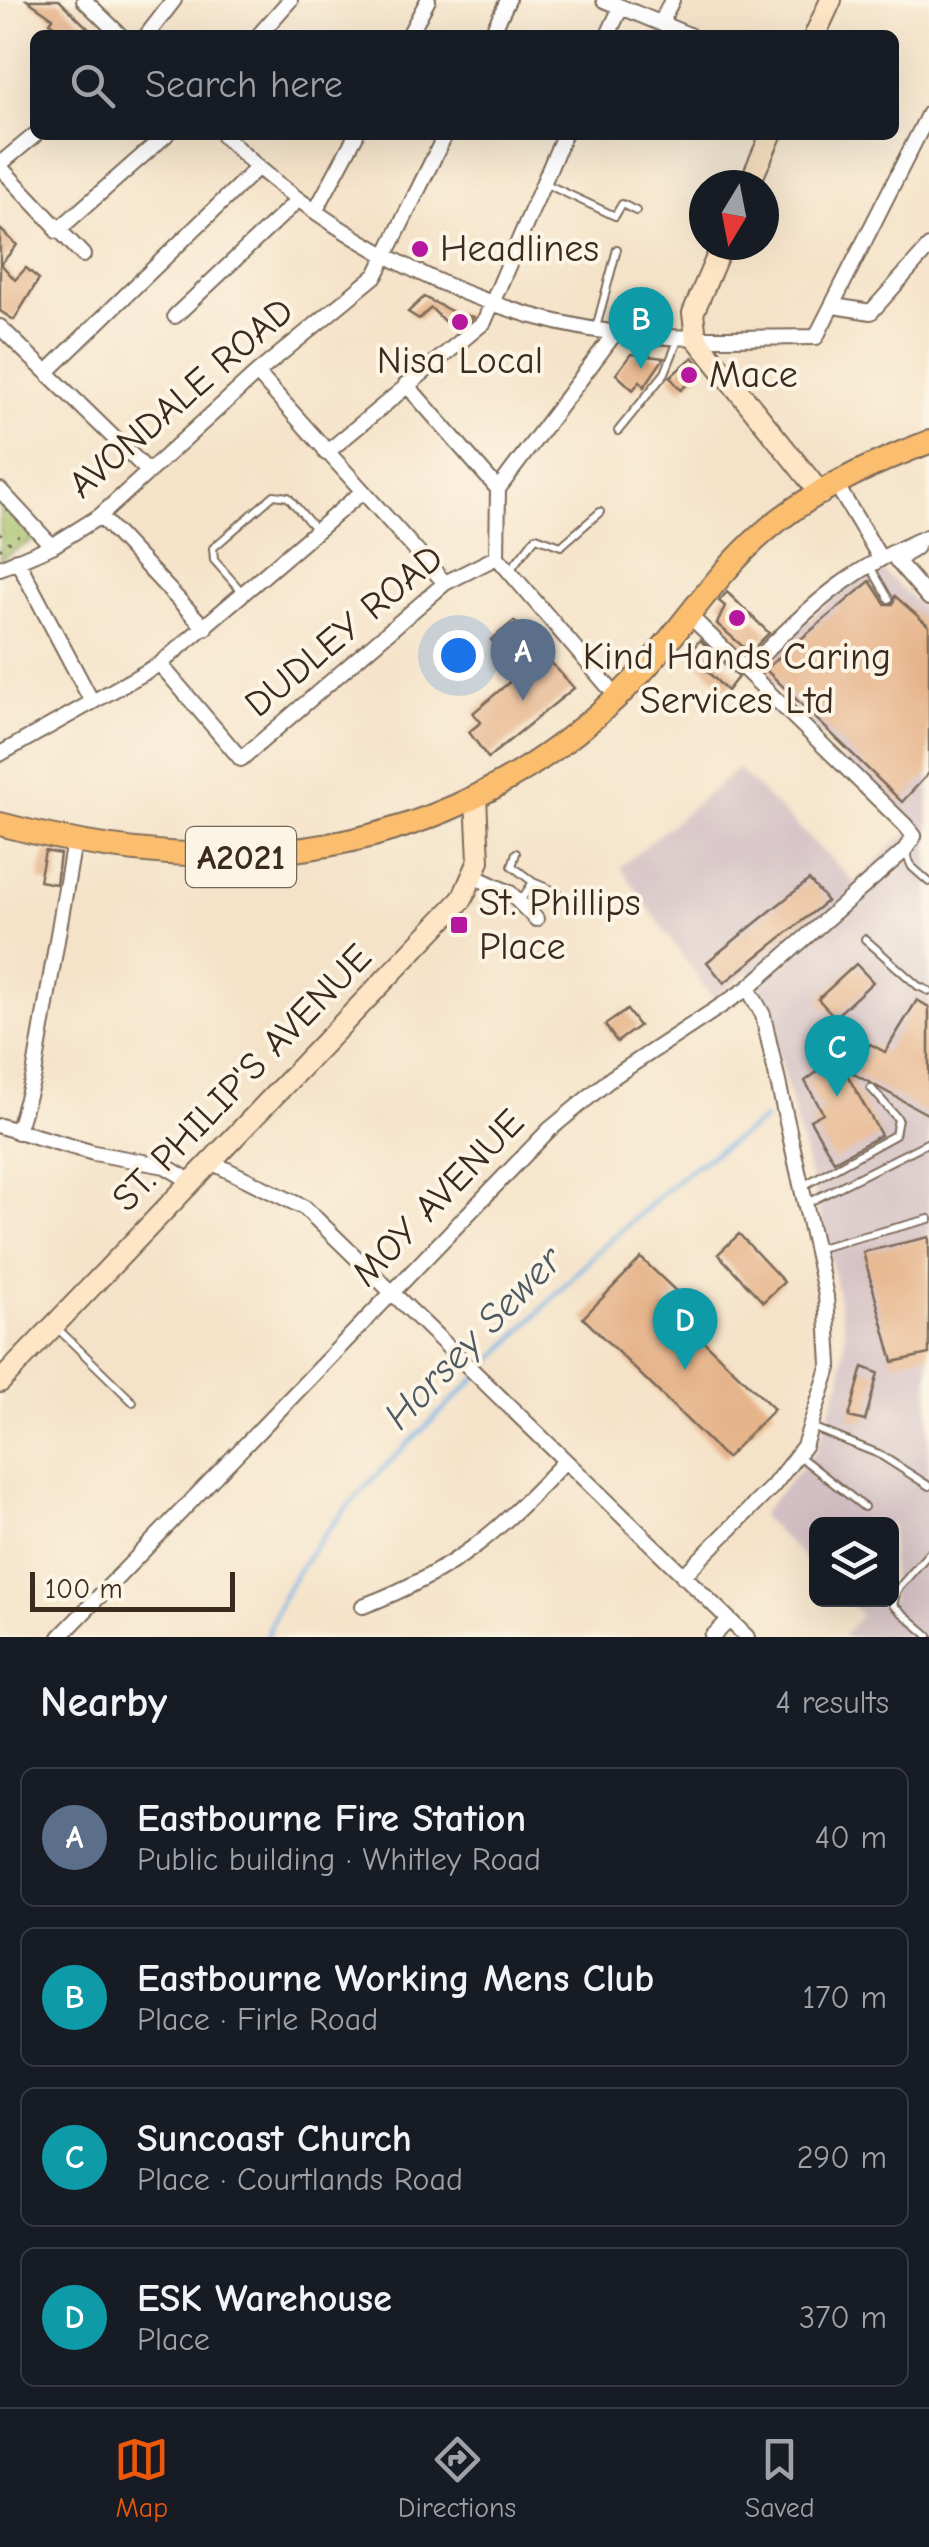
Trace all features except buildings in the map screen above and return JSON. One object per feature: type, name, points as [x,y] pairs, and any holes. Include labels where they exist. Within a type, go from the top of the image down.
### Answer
[{"type":"main road","name":"A2021","points":[[0,824],[74,841],[196,856],[286,854],[388,832],[476,797],[550,750],[617,697],[764,531],[829,490],[929,442]]},
{"type":"street","points":[[84,0],[115,30]]},
{"type":"street","points":[[151,30],[174,0]]},
{"type":"street","points":[[264,30],[290,0]]},
{"type":"street","points":[[413,30],[428,0]]},
{"type":"street","points":[[494,30],[508,0]]},
{"type":"street","points":[[604,0],[678,30]]},
{"type":"street","points":[[661,23],[672,0]]},
{"type":"street","points":[[817,30],[831,0]]},
{"type":"street","points":[[610,30],[621,7]]},
{"type":"street","points":[[229,140],[298,200],[390,256],[491,303],[616,333],[816,337],[929,113]]},
{"type":"street","points":[[30,139],[0,166],[83,255]]},
{"type":"street","points":[[57,231],[160,140]]},
{"type":"street","points":[[316,210],[353,140]]},
{"type":"street","name":"AVONDALE ROAD","points":[[0,568],[52,546],[100,516],[257,373],[376,275],[390,256],[443,140]]},
{"type":"street","points":[[326,453],[484,322],[562,140]]},
{"type":"street","points":[[756,170],[769,140]]},
{"type":"street","points":[[47,372],[257,168]]},
{"type":"street","points":[[175,316],[298,200]]},
{"type":"street","points":[[834,306],[871,312],[929,247]]},
{"type":"street","points":[[688,337],[693,313],[716,260]]},
{"type":"street","points":[[0,328],[149,472]]},
{"type":"street","points":[[616,333],[498,489],[497,557],[617,697]]},
{"type":"street","points":[[688,337],[829,490],[874,560]]},
{"type":"street","points":[[257,373],[445,583]]},
{"type":"street","points":[[406,384],[498,489]]},
{"type":"street","points":[[0,490],[52,546]]},
{"type":"street","points":[[0,754],[160,664],[362,492]]},
{"type":"street","points":[[100,516],[205,628]]},
{"type":"street","points":[[765,652],[810,606],[874,560],[929,537]]},
{"type":"street","points":[[929,537],[896,561],[929,598]]},
{"type":"street","name":"DUDLEY ROAD","points":[[160,664],[242,759],[445,583],[497,557]]},
{"type":"street","points":[[17,560],[91,700]]},
{"type":"street","points":[[691,616],[905,825],[914,836],[904,851]]},
{"type":"street","points":[[476,797],[480,841],[475,877],[520,901],[536,919]]},
{"type":"street","points":[[17,1132],[34,1075],[74,841]]},
{"type":"street","name":"MOY AVENUE","points":[[60,1637],[560,1120],[614,1077],[748,988],[904,851]]},
{"type":"street","name":"ST. PHILIP'S AVENUE","points":[[0,1382],[462,899],[475,877]]},
{"type":"street","points":[[684,1576],[774,1486],[798,1455],[814,1428],[830,1365],[826,1296],[763,1015],[748,988]]},
{"type":"street","points":[[0,1126],[165,1166],[192,1182]]},
{"type":"street","points":[[211,1162],[305,1208],[747,1637]]},
{"type":"street","points":[[363,1606],[408,1589],[471,1553],[564,1460]]},
{"type":"street","points":[[712,1637],[730,1620]]},
{"type":"lane","points":[[542,183],[616,216],[622,204],[636,211]]},
{"type":"lane","points":[[596,328],[617,249]]},
{"type":"lane","points":[[618,432],[688,337]]},
{"type":"lane","points":[[244,594],[214,560],[213,548],[274,495],[288,497],[317,531]]},
{"type":"lane","points":[[509,571],[536,537],[561,546],[600,512]]},
{"type":"lane","points":[[874,560],[890,599]]},
{"type":"lane","points":[[904,851],[912,867],[929,882]]},
{"type":"lane","points":[[516,853],[512,866],[532,882],[557,892]]},
{"type":"lane","points":[[520,901],[532,882]]},
{"type":"lane","points":[[866,938],[918,986],[929,991]]},
{"type":"lane","points":[[800,1187],[896,1135],[898,1118],[871,1088]]},
{"type":"lane","points":[[804,1204],[929,1142]]},
{"type":"lane","points":[[814,1249],[929,1219]]},
{"type":"lane","points":[[54,1325],[133,1402]]},
{"type":"lane","points":[[814,1428],[878,1454],[929,1486]]},
{"type":"lane","points":[[798,1455],[864,1507]]},
{"type":"lane","points":[[929,1553],[897,1590],[893,1605],[929,1636]]},
{"type":"path","points":[[0,549],[32,525]]},
{"type":"path","points":[[0,533],[9,543]]},
{"type":"shaded area","points":[[875,563],[929,615],[929,1637],[842,1637],[861,1615],[853,1607],[899,1607],[899,1517],[809,1517],[809,1563],[760,1515],[815,1452],[841,1380],[845,1332],[829,1250],[762,990],[748,971],[713,999],[620,867],[738,769],[855,883],[900,838],[913,834],[757,665]]},
{"type":"green space","points":[[0,499],[38,537],[0,559]]},
{"type":"waterway","name":"Horsey Sewer","points":[[482,1371],[595,1254],[683,1175],[765,1119]]},
{"type":"waterway","name":"Horsey Sewer","points":[[267,1637],[281,1602],[326,1532],[386,1465],[476,1378]]},
{"type":"place","name":"Headlines","points":[[420,249]]},
{"type":"place","name":"Nisa Local","points":[[460,322]]},
{"type":"place","name":"Eastbourne Working Mens Club","points":[[641,369]]},
{"type":"place","name":"Mace","points":[[689,375]]},
{"type":"place","name":"Kind Hands Caring Services Ltd","points":[[737,618]]},
{"type":"place","name":"Eastbourne Fire Station","points":[[523,701]]},
{"type":"place","name":"St. Phillips Place","points":[[459,925]]},
{"type":"place","name":"Suncoast Church","points":[[837,1097]]},
{"type":"place","name":"ESK Warehouse","points":[[685,1370]]}]
